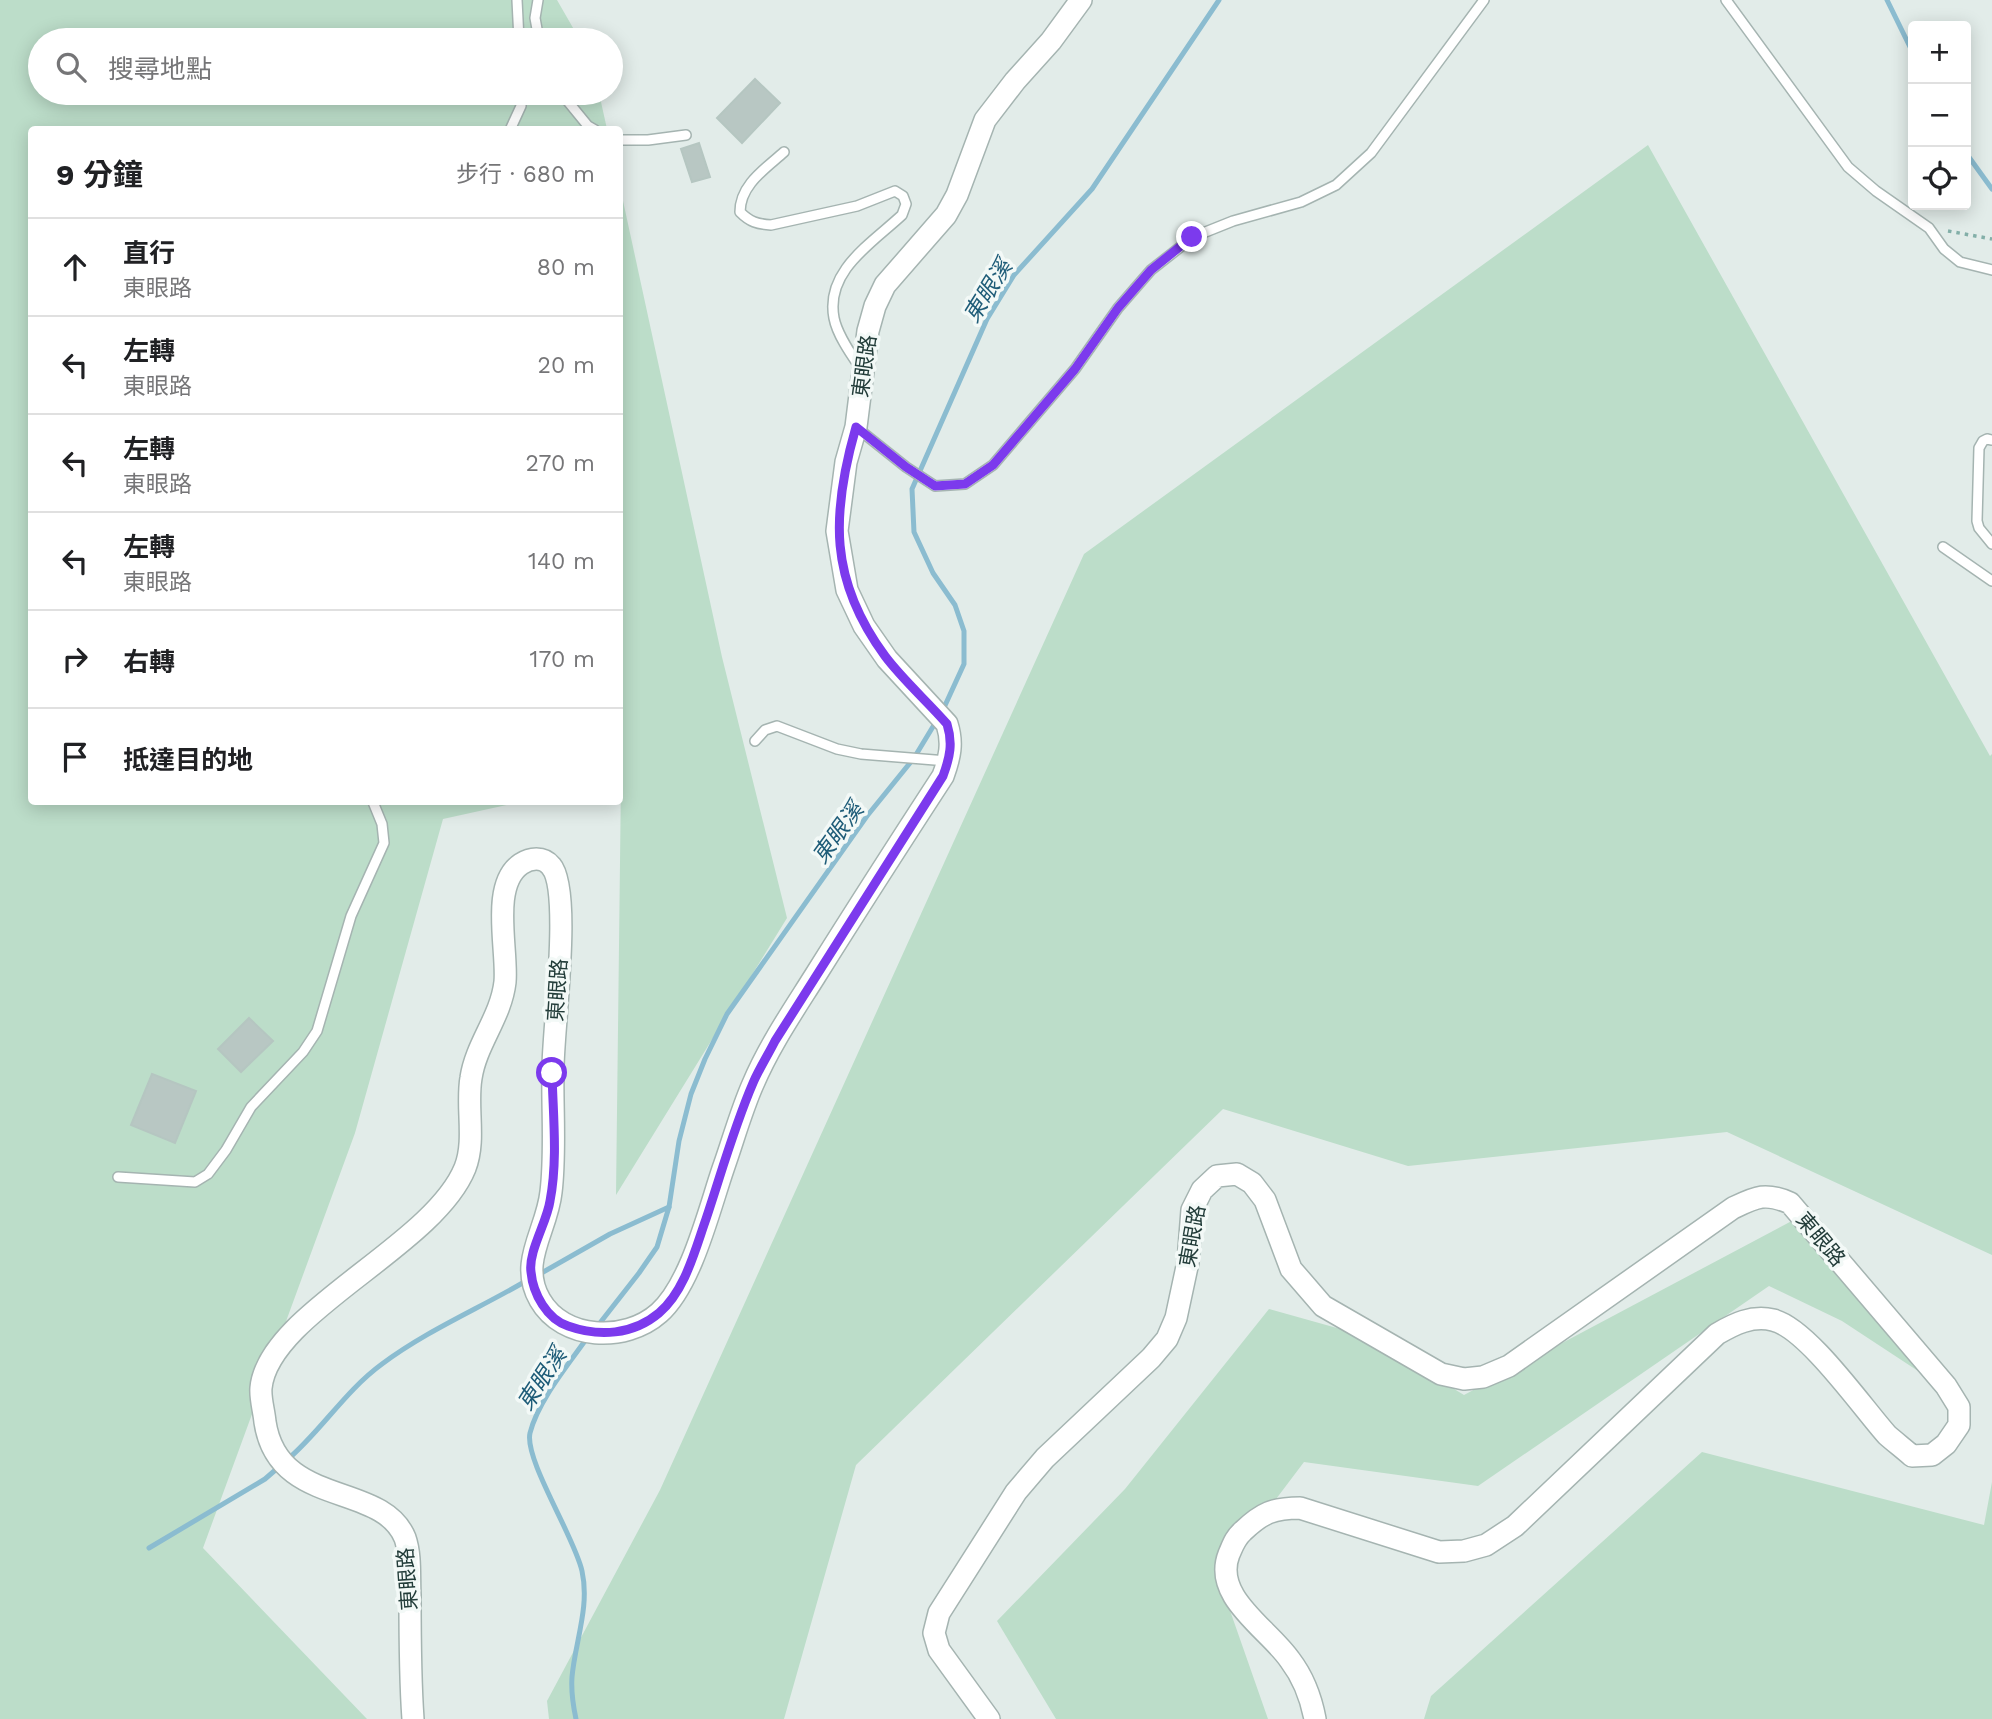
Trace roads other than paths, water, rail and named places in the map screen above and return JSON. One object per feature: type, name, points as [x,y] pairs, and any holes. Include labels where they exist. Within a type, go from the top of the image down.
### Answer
[{"type":"street","name":"東眼路","points":[[413,1719],[409,1565],[405,1539],[391,1517],[308,1483],[288,1468],[277,1454],[267,1433],[261,1389],[268,1363],[296,1328],[431,1216],[462,1176],[469,1157],[470,1082],[504,986],[505,884],[514,870],[526,859],[540,859],[550,864],[555,874],[561,908],[560,976],[552,1073],[553,1173],[550,1202],[530,1270],[536,1292],[548,1313],[564,1325],[609,1334],[635,1327],[659,1312],[680,1286],[759,1072],[775,1041],[855,912],[943,776],[948,761],[951,737],[947,724],[887,659],[864,626],[847,590],[837,531],[846,462],[856,427],[867,331],[885,285],[947,215],[985,120],[1082,0]]},
{"type":"street","name":"東眼路","points":[[989,1719],[939,1650],[934,1633],[939,1612],[1016,1492],[1045,1458],[1151,1359],[1167,1339],[1176,1318],[1188,1262],[1192,1210],[1202,1190],[1217,1176],[1237,1174],[1252,1183],[1265,1200],[1291,1269],[1323,1306],[1441,1374],[1464,1379],[1483,1377],[1509,1366],[1733,1209],[1758,1196],[1774,1196],[1790,1203],[1947,1386],[1959,1407],[1959,1425],[1946,1444],[1932,1455],[1912,1456],[1890,1437],[1802,1337],[1776,1320],[1755,1318],[1717,1334],[1515,1526],[1486,1545],[1464,1551],[1439,1552],[1300,1508],[1278,1508],[1254,1521],[1235,1538],[1225,1564],[1230,1590],[1248,1615],[1290,1658],[1304,1683],[1315,1719]]},
{"type":"lane","points":[[517,0],[518,28]]},
{"type":"lane","points":[[537,28],[535,18],[538,0]]},
{"type":"lane","points":[[856,427],[906,467],[935,486],[965,484],[993,465],[1075,369],[1126,298],[1151,270],[1192,237],[1233,221],[1301,202],[1336,185],[1371,153],[1484,0]]},
{"type":"lane","points":[[1726,0],[1849,167],[1876,191],[1929,228],[1944,249],[1960,262],[1992,270]]},
{"type":"lane","points":[[512,126],[521,105]]},
{"type":"lane","points":[[571,105],[588,126]]},
{"type":"lane","points":[[623,140],[686,135]]},
{"type":"lane","points":[[784,152],[745,189],[740,200],[740,212],[758,225],[771,225],[857,206],[895,191],[903,196],[906,204],[902,215],[846,265],[834,291],[834,319],[863,374]]},
{"type":"lane","points":[[1992,440],[1983,441],[1979,448],[1976,513],[1979,528],[1992,544]]},
{"type":"lane","points":[[1943,547],[1992,581]]},
{"type":"lane","points":[[755,741],[765,730],[777,726],[836,749],[861,754],[948,761]]},
{"type":"lane","points":[[118,1177],[195,1182],[208,1174],[226,1150],[251,1107],[303,1052],[317,1031],[351,916],[384,844],[382,824],[374,805]]},
{"type":"waterway","name":"東眼溪","points":[[942,712],[964,664],[964,631],[955,605],[933,573],[914,532],[912,489],[987,319],[1014,275],[1092,189],[1219,0]]},
{"type":"waterway","points":[[1887,0],[1908,43]]},
{"type":"waterway","points":[[1971,160],[1992,189]]},
{"type":"waterway","name":"東眼溪","points":[[596,1328],[657,1247],[669,1207],[679,1141],[691,1094],[727,1014],[867,816],[914,758],[937,720]]},
{"type":"waterway","points":[[538,1275],[610,1234],[669,1207]]},
{"type":"waterway","points":[[287,1460],[356,1386],[382,1364],[434,1331],[526,1281]]},
{"type":"waterway","name":"東眼溪","points":[[576,1719],[572,1682],[583,1611],[582,1571],[535,1461],[530,1445],[530,1433],[547,1396],[587,1338]]},
{"type":"waterway","points":[[149,1548],[265,1479],[280,1466]]}]
